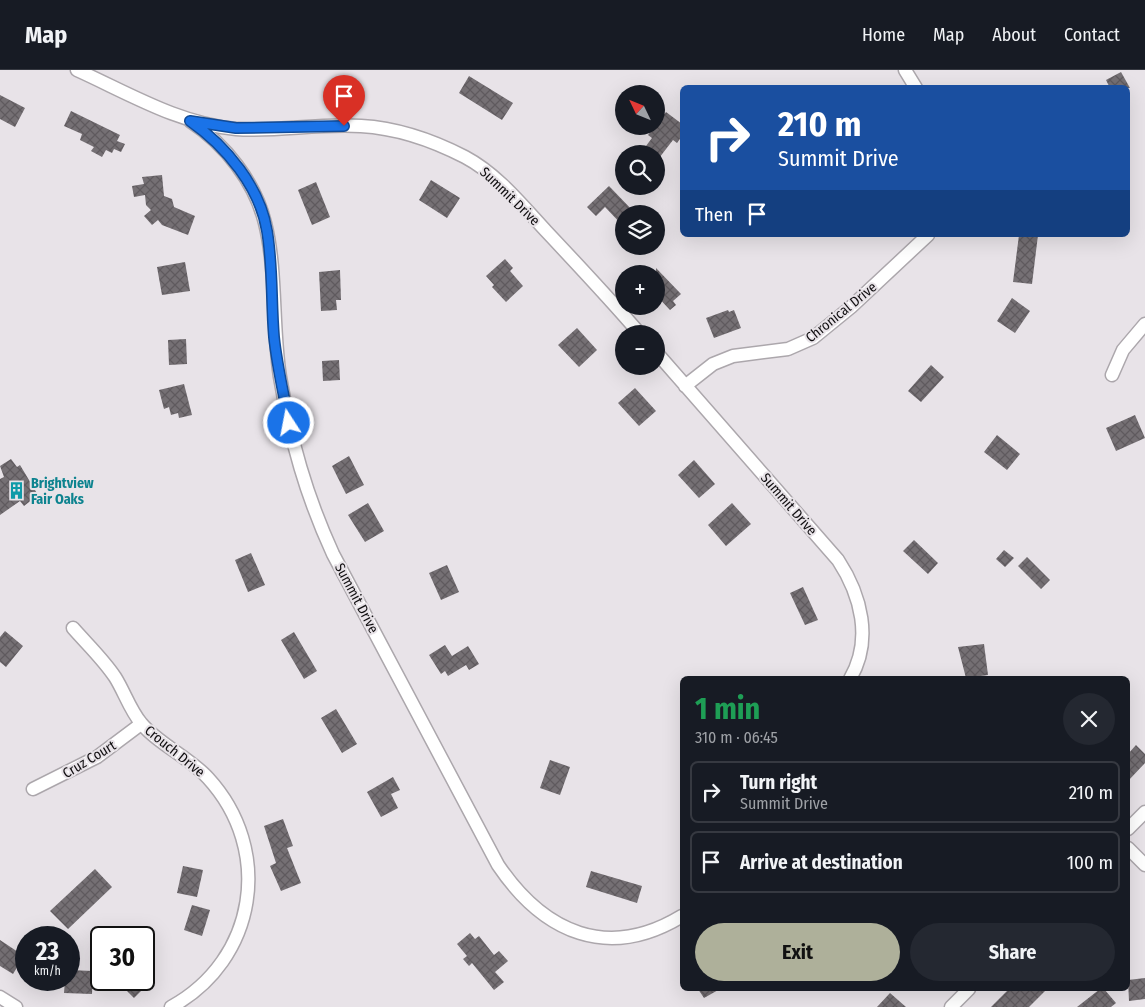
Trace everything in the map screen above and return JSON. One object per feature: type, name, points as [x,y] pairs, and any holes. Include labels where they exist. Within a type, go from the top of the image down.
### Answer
[{"type":"street","name":"Summit Drive","points":[[77,70],[190,121],[216,142],[233,161],[256,198],[265,221],[270,261],[274,337],[280,378],[299,468],[314,513],[333,554],[498,865],[522,897],[545,916],[568,928],[595,937],[610,939],[640,936],[680,917]]},
{"type":"street","points":[[905,70],[914,85]]},
{"type":"street","name":"Summit Drive","points":[[190,121],[236,128],[358,126],[381,128],[416,136],[464,157],[492,176],[521,204],[632,325]]},
{"type":"street","name":"Chronical Drive","points":[[686,386],[714,364],[733,356],[788,349],[813,338],[851,307],[926,237]]},
{"type":"street","points":[[1112,375],[1123,350],[1145,324]]},
{"type":"street","name":"Summit Drive","points":[[665,362],[838,560],[847,574],[860,604],[862,622],[861,651],[851,676]]},
{"type":"street","name":"Crouch Drive","points":[[73,628],[115,677],[141,724],[208,777],[230,809],[246,854],[248,894],[246,910],[232,947],[207,981],[171,1007]]},
{"type":"street","name":"Cruz Court","points":[[33,789],[97,757],[141,724]]},
{"type":"street","points":[[1130,827],[1145,812]]},
{"type":"street","points":[[1130,850],[1145,865]]},
{"type":"street","points":[[951,1007],[967,991]]},
{"type":"street","points":[[0,997],[16,1007]]},
{"type":"building","points":[[1121,72],[1128,85],[1108,85],[1106,80]]},
{"type":"building","points":[[469,76],[513,103],[502,120],[459,93]]},
{"type":"building","points":[[0,95],[25,108],[15,127],[0,119]]},
{"type":"building","points":[[71,111],[120,135],[117,141],[125,144],[121,152],[114,149],[112,153],[106,150],[102,157],[91,151],[94,147],[80,140],[82,134],[64,126]]},
{"type":"building","points":[[666,112],[680,122],[680,139],[677,143],[673,140],[665,150],[665,145],[647,145],[652,138],[648,135],[665,135]]},
{"type":"building","points":[[162,175],[164,196],[172,199],[174,207],[195,216],[188,235],[162,225],[158,220],[152,225],[144,216],[151,210],[146,205],[145,195],[134,197],[132,186],[144,184],[142,177]]},
{"type":"building","points":[[431,180],[460,198],[447,218],[419,200]]},
{"type":"building","points":[[316,182],[330,217],[312,225],[298,190]]},
{"type":"building","points":[[609,186],[615,192],[615,195],[618,195],[627,205],[615,205],[615,218],[605,207],[596,216],[587,207]]},
{"type":"building","points":[[1019,237],[1038,237],[1032,284],[1013,282]]},
{"type":"building","points":[[505,259],[513,268],[510,271],[523,286],[506,302],[492,287],[494,285],[486,276]]},
{"type":"building","points":[[185,262],[190,291],[162,295],[157,267]]},
{"type":"building","points":[[340,270],[341,300],[336,300],[337,310],[321,311],[319,272]]},
{"type":"building","points":[[665,277],[681,294],[673,301],[676,305],[670,310],[665,305]]},
{"type":"building","points":[[1012,298],[1030,311],[1015,333],[997,321]]},
{"type":"building","points":[[728,310],[729,312],[734,310],[741,328],[714,338],[706,318]]},
{"type":"building","points":[[577,328],[597,350],[579,367],[558,345]]},
{"type":"building","points":[[186,339],[187,364],[169,365],[168,340]]},
{"type":"building","points":[[339,360],[340,380],[323,381],[322,361]]},
{"type":"building","points":[[931,365],[944,377],[921,402],[908,391]]},
{"type":"building","points":[[184,384],[192,415],[179,418],[178,413],[171,415],[169,407],[164,409],[159,390]]},
{"type":"building","points":[[635,388],[656,411],[639,426],[618,403]]},
{"type":"building","points":[[1135,415],[1145,438],[1116,451],[1106,428]]},
{"type":"building","points":[[997,435],[1020,454],[1007,470],[984,452]]},
{"type":"building","points":[[349,456],[364,485],[346,494],[332,466]]},
{"type":"building","name":"Brightview Fair Oaks","points":[[11,459],[17,467],[20,465],[38,495],[24,506],[20,501],[0,515],[0,479],[4,477],[0,466]]},
{"type":"building","points":[[694,460],[715,484],[699,498],[678,475]]},
{"type":"building","points":[[368,503],[384,531],[365,542],[348,515]]},
{"type":"building","points":[[732,503],[751,524],[726,546],[708,525]]},
{"type":"building","points":[[914,540],[938,563],[928,574],[903,551]]},
{"type":"building","points":[[1004,550],[1014,558],[1005,567],[996,559]]},
{"type":"building","points":[[251,553],[265,585],[248,592],[235,560]]},
{"type":"building","points":[[1027,557],[1050,580],[1041,589],[1018,566]]},
{"type":"building","points":[[447,565],[459,592],[441,600],[429,573]]},
{"type":"building","points":[[803,587],[818,620],[805,625],[790,593]]},
{"type":"building","points":[[5,631],[23,646],[6,667],[0,662],[0,637]]},
{"type":"building","points":[[294,632],[317,671],[304,679],[281,640]]},
{"type":"building","points":[[984,644],[988,675],[965,676],[958,647]]},
{"type":"building","points":[[445,645],[452,656],[468,646],[479,664],[469,670],[466,665],[448,676],[445,671],[441,674],[429,655]]},
{"type":"building","points":[[336,709],[357,744],[342,753],[321,718]]},
{"type":"building","points":[[1136,745],[1145,754],[1145,763],[1130,779],[1130,752]]},
{"type":"building","points":[[550,760],[570,767],[560,795],[540,788]]},
{"type":"building","points":[[393,777],[400,790],[391,794],[398,808],[381,817],[367,792]]},
{"type":"building","points":[[283,819],[293,846],[287,848],[301,883],[281,891],[270,866],[276,863],[264,826]]},
{"type":"building","points":[[183,866],[203,870],[197,897],[177,893]]},
{"type":"building","points":[[95,869],[112,887],[71,926],[65,926],[50,911]]},
{"type":"building","points":[[591,871],[642,886],[637,903],[586,887]]},
{"type":"building","points":[[192,905],[210,910],[202,936],[184,930]]},
{"type":"building","points":[[470,933],[475,939],[479,936],[494,955],[499,951],[508,961],[495,972],[504,982],[494,990],[472,963],[469,966],[463,959],[467,956],[457,944]]},
{"type":"building","points":[[0,940],[15,950],[15,971],[13,974],[0,966]]},
{"type":"building","points":[[80,970],[90,971],[90,991],[92,991],[92,994],[64,993],[64,991],[80,991]]},
{"type":"building","points":[[1145,978],[1145,999],[1129,1001],[1130,980]]},
{"type":"building","points":[[127,991],[141,991],[134,998]]},
{"type":"building","points":[[699,991],[716,991],[704,998]]},
{"type":"building","points":[[1007,991],[1045,991],[1029,1007],[991,1007]]},
{"type":"building","points":[[1097,991],[1106,991],[1116,1003],[1111,1007],[1077,1007]]},
{"type":"building","points":[[890,993],[906,1007],[877,1007]]},
{"type":"place","name":"Brightview Fair Oaks","points":[[17,491]]},
{"type":"route","points":[[289,423],[274,337],[270,261],[265,221],[256,198],[233,161],[200,127],[190,121],[236,128],[271,129],[344,126]]}]
